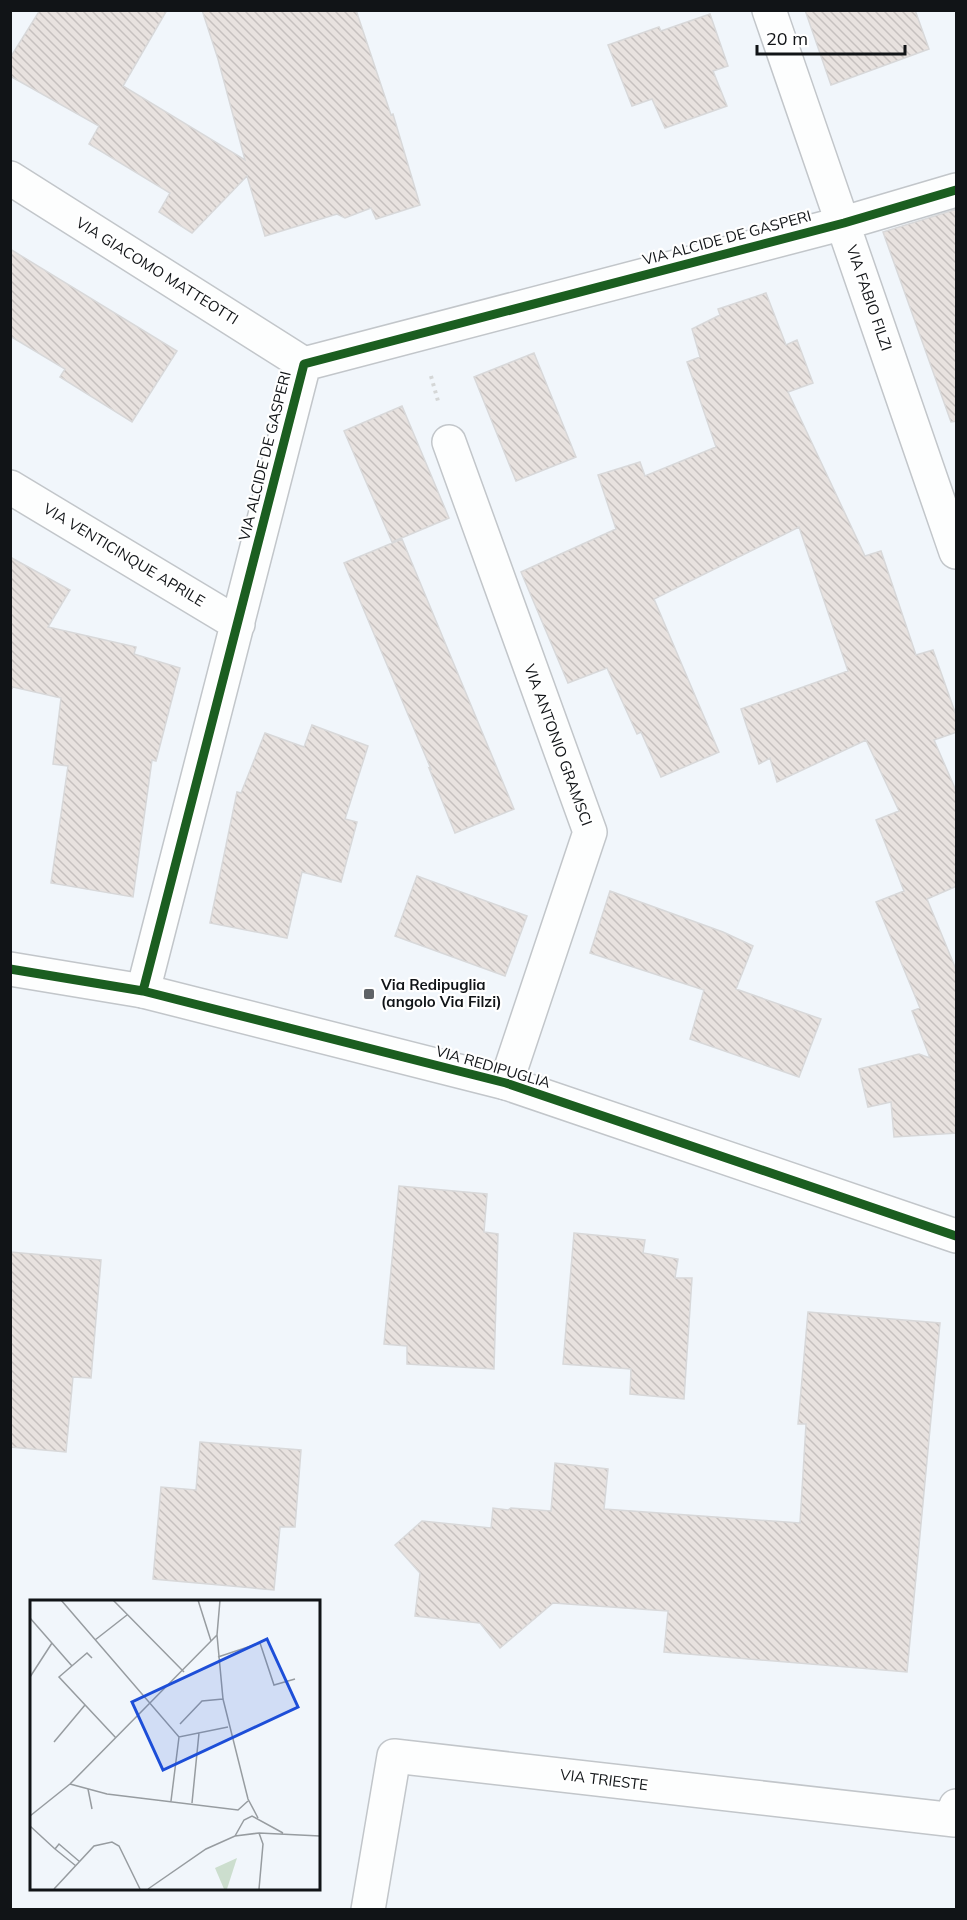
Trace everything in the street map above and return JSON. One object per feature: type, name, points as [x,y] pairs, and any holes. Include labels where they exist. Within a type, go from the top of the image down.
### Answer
[{"type":"street","name":"VIA FABIO FILZI","points":[[769,10],[957,552]]},
{"type":"street","name":"VIA GIACOMO MATTEOTTI","points":[[10,178],[304,364]]},
{"type":"street","name":"VIA ALCIDE DE GASPERI","points":[[143,991],[304,364],[844,223],[957,190]]},
{"type":"street","name":"VIA ANTONIO GRAMSCI","points":[[449,442],[590,832],[506,1083]]},
{"type":"street","name":"VIA VENTICINQUE APRILE","points":[[10,487],[238,624]]},
{"type":"street","name":"VIA REDIPUGLIA","points":[[10,969],[143,991],[506,1083],[957,1236]]},
{"type":"street","name":"VIA TRIESTE","points":[[368,1910],[394,1756],[955,1820],[957,1806]]},
{"type":"path","points":[[420,333],[449,442]]},
{"type":"building","points":[[40,10],[167,10],[123,86],[245,160],[218,59],[202,10],[356,10],[391,115],[393,114],[420,205],[376,219],[371,208],[345,218],[337,214],[265,236],[247,176],[192,233],[159,212],[170,193],[89,144],[99,126],[10,76],[10,58]]},
{"type":"building","points":[[805,10],[915,10],[929,49],[831,85]]},
{"type":"building","points":[[710,14],[728,66],[713,71],[727,106],[665,128],[652,99],[632,106],[608,45],[659,27],[661,31]]},
{"type":"building","points":[[957,209],[957,421],[951,422],[883,232]]},
{"type":"building","points":[[10,249],[177,351],[132,422],[60,377],[65,369],[10,336]]},
{"type":"building","points":[[766,293],[786,345],[797,340],[813,383],[788,392],[865,556],[881,551],[916,655],[933,650],[957,718],[957,732],[934,740],[957,793],[957,886],[927,899],[957,972],[957,1133],[894,1137],[891,1102],[868,1107],[859,1069],[919,1054],[930,1058],[912,1011],[920,1008],[876,902],[904,891],[876,820],[899,811],[866,740],[777,782],[770,758],[759,764],[741,709],[848,671],[799,527],[654,599],[719,752],[661,777],[641,732],[637,734],[607,668],[568,683],[521,572],[616,529],[598,475],[640,462],[645,476],[716,447],[687,362],[700,357],[692,329],[720,315],[718,309]]},
{"type":"building","points":[[534,353],[576,457],[516,481],[474,377]]},
{"type":"building","points":[[402,406],[449,518],[392,542],[344,431]]},
{"type":"building","points":[[402,539],[514,809],[455,833],[429,768],[431,769],[344,563]]},
{"type":"building","points":[[10,557],[70,590],[48,627],[136,647],[134,654],[180,668],[156,761],[152,760],[133,897],[51,883],[68,766],[53,764],[61,698],[13,687],[10,691]]},
{"type":"building","points":[[312,725],[368,746],[345,819],[357,822],[341,882],[302,872],[287,938],[210,923],[237,792],[241,793],[265,733],[304,747]]},
{"type":"building","points":[[417,876],[527,916],[505,976],[395,936]]},
{"type":"building","points":[[610,891],[723,932],[753,946],[736,989],[821,1019],[799,1077],[690,1039],[704,990],[590,953]]},
{"type":"building","points":[[399,1186],[487,1194],[484,1232],[498,1234],[494,1369],[407,1364],[407,1346],[384,1344]]},
{"type":"building","points":[[574,1233],[645,1240],[643,1253],[678,1259],[675,1278],[692,1278],[684,1399],[630,1394],[631,1369],[563,1364]]},
{"type":"building","points":[[10,1252],[101,1260],[91,1378],[73,1377],[66,1452],[10,1447]]},
{"type":"building","points":[[808,1312],[940,1323],[907,1672],[664,1652],[668,1611],[553,1603],[500,1648],[480,1623],[415,1616],[420,1573],[395,1545],[422,1521],[491,1528],[493,1508],[551,1511],[555,1463],[608,1469],[604,1509],[800,1523],[806,1424],[798,1424]]},
{"type":"building","points":[[200,1442],[301,1450],[295,1527],[280,1527],[274,1590],[153,1579],[161,1487],[196,1490]]},
{"type":"cycle path","points":[[143,991],[304,364],[844,223],[956,190]]},
{"type":"cycle path","points":[[10,969],[143,991],[506,1083],[956,1236]]},
{"type":"place","name":"Via Redipuglia (angolo Via Filzi)","points":[[369,994]]}]
